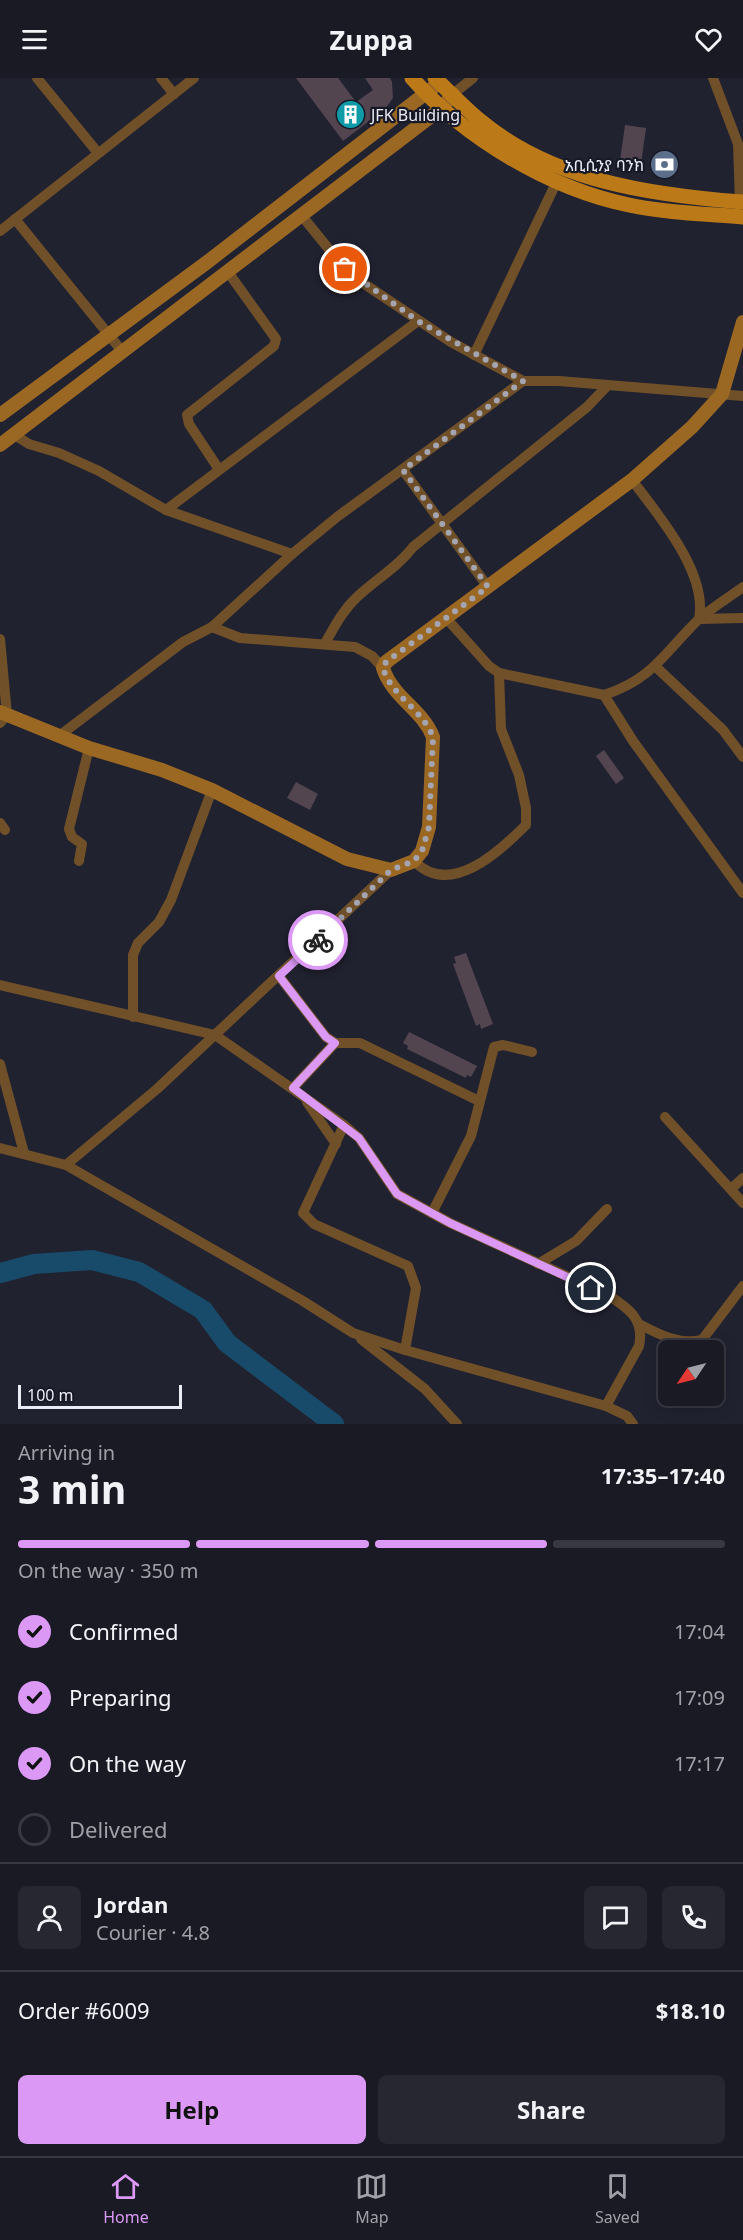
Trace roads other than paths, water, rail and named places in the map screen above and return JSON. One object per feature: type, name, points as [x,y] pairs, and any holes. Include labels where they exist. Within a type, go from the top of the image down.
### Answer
[{"type":"main road","points":[[412,78],[468,130],[518,161],[557,181],[632,206],[743,217]]},
{"type":"main road","points":[[440,80],[479,120],[526,150],[561,167],[622,188],[741,202]]},
{"type":"street","points":[[37,78],[98,153]]},
{"type":"street","points":[[161,78],[174,94]]},
{"type":"street","points":[[0,231],[194,78]]},
{"type":"street","points":[[0,445],[442,108],[453,94],[473,78]]},
{"type":"street","points":[[713,78],[741,143],[741,202]]},
{"type":"street","points":[[0,414],[110,335],[440,80]]},
{"type":"street","points":[[474,355],[557,181]]},
{"type":"street","points":[[302,216],[345,269],[418,321],[523,381],[559,381],[743,396]]},
{"type":"street","points":[[15,219],[122,351]]},
{"type":"street","points":[[218,468],[189,424],[188,415],[273,346],[276,339],[228,272]]},
{"type":"street","points":[[165,510],[218,468],[418,321]]},
{"type":"street","points":[[383,668],[386,662],[632,480],[692,427],[722,394],[743,322]]},
{"type":"street","points":[[59,736],[183,642],[212,627],[292,554],[337,517],[523,381]]},
{"type":"street","points":[[325,643],[344,610],[356,597],[403,560],[413,547],[442,522],[587,407],[607,386]]},
{"type":"street","points":[[13,434],[29,444],[99,471],[165,510],[292,554]]},
{"type":"street","points":[[403,470],[488,587]]},
{"type":"street","points":[[632,480],[663,520],[689,564],[702,604],[699,620]]},
{"type":"street","points":[[447,619],[489,666],[499,673],[604,695],[618,690],[656,667],[699,620],[743,587]]},
{"type":"street","points":[[699,620],[743,618]]},
{"type":"street","points":[[66,1165],[157,1089],[391,870],[414,861],[422,851],[429,827],[433,737],[429,725],[392,687],[383,668],[372,656],[355,647],[240,638],[212,627]]},
{"type":"street","points":[[0,639],[2,717],[89,748],[162,770],[212,790],[347,859],[391,870]]},
{"type":"street","points":[[656,667],[723,730],[743,757]]},
{"type":"street","points":[[414,861],[422,869],[452,875],[471,868],[497,852],[526,825],[526,808],[519,776],[501,729],[499,673]]},
{"type":"street","points":[[604,695],[633,741],[743,893]]},
{"type":"street","points":[[79,861],[82,844],[72,837],[69,829],[89,748]]},
{"type":"street","points":[[133,1017],[133,955],[138,943],[159,922],[171,900],[212,790]]},
{"type":"street","points":[[279,976],[326,1037],[335,1043],[360,1042],[479,1101]]},
{"type":"street","points":[[0,985],[215,1035],[293,1088],[359,1138],[397,1194],[538,1264],[608,1295],[630,1309],[639,1324],[639,1346],[606,1406]]},
{"type":"street","points":[[293,1088],[335,1043]]},
{"type":"street","points":[[432,1213],[471,1136],[494,1047],[503,1045],[532,1052]]},
{"type":"street","points":[[0,1064],[24,1153]]},
{"type":"street","points":[[306,1098],[315,1117],[336,1144]]},
{"type":"street","points":[[665,1117],[743,1203]]},
{"type":"street","points":[[344,1125],[303,1213],[314,1224],[408,1266],[416,1288],[405,1350]]},
{"type":"street","points":[[0,1148],[66,1165],[303,1300],[353,1333],[425,1389],[457,1424]]},
{"type":"street","points":[[731,1190],[743,1178]]},
{"type":"street","points":[[538,1264],[576,1241],[607,1209]]},
{"type":"street","points":[[639,1324],[675,1340],[688,1343],[702,1340],[743,1286]]},
{"type":"street","points":[[353,1333],[405,1350],[606,1406],[627,1416],[633,1424]]},
{"type":"waterway","points":[[0,1273],[34,1264],[92,1260],[139,1272],[203,1310],[227,1343],[334,1424]]},
{"type":"place","name":"JFK Building","points":[[350,115]]},
{"type":"place","name":"አቢሲንያ ባንክ","points":[[665,165]]}]
